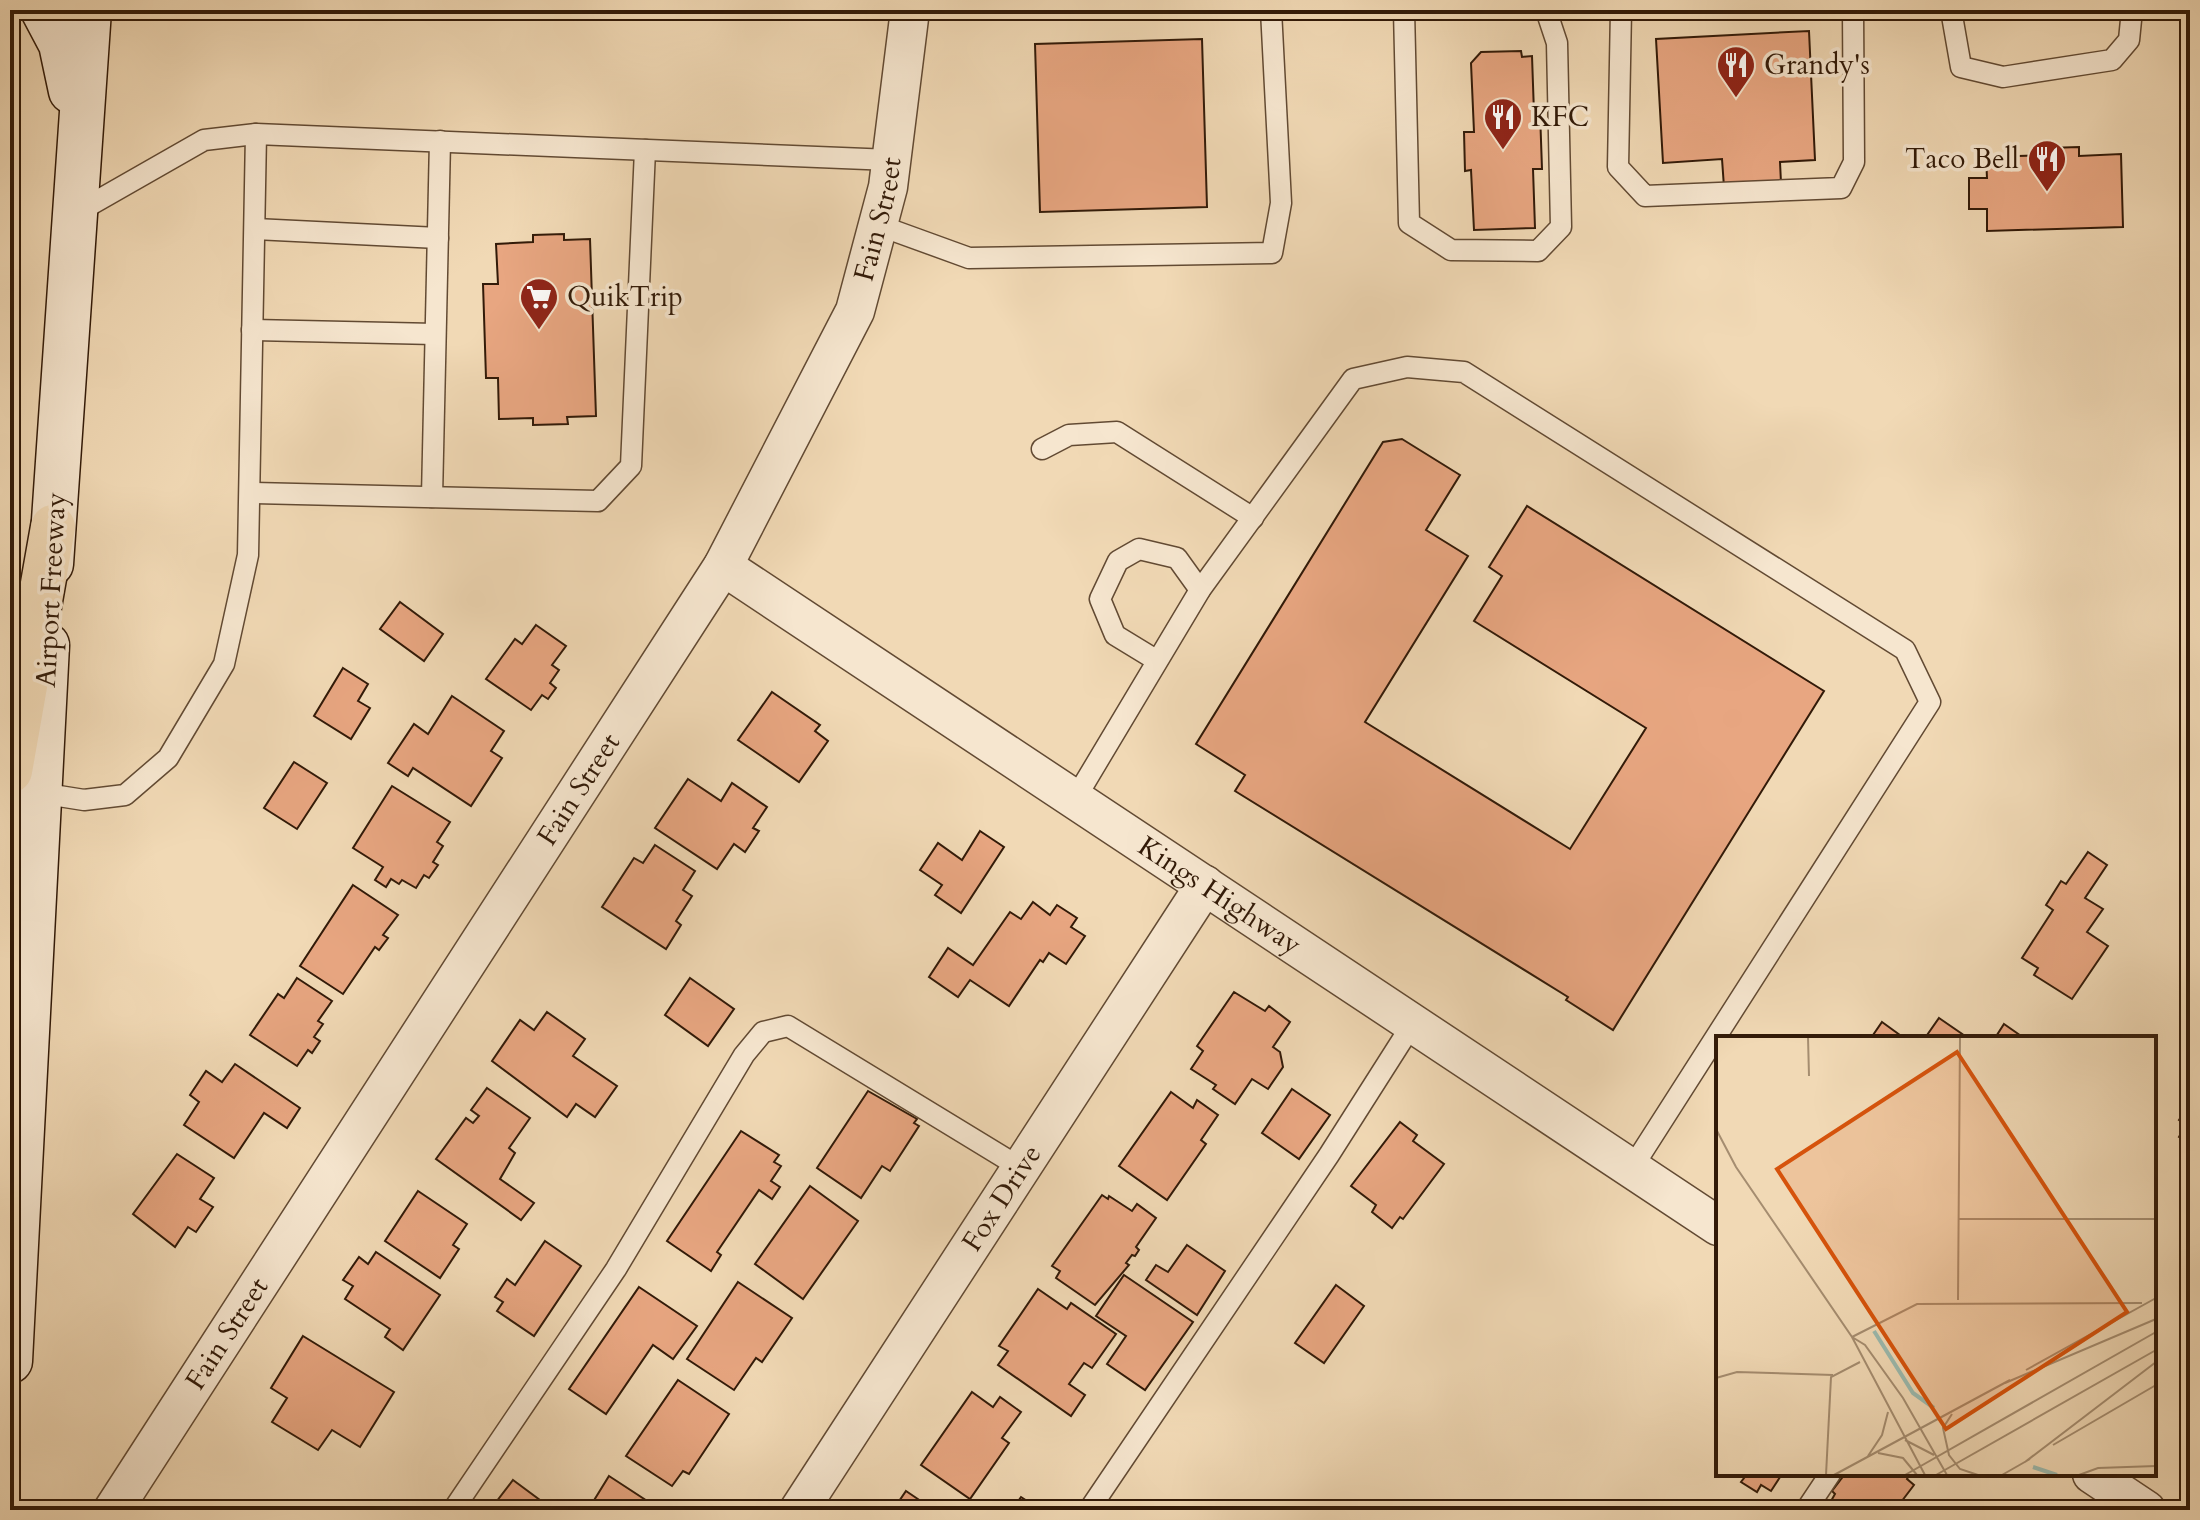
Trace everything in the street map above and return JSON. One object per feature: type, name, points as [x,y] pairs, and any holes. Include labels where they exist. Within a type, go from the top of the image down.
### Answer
[{"type":"highway","points":[[25,782],[53,527]]},
{"type":"main road","points":[[43,10],[61,44],[82,140]]},
{"type":"main road","name":"Airport Freeway","points":[[53,527],[89,10]]},
{"type":"main road","points":[[10,1361],[25,782]]},
{"type":"street","name":"Fain Street","points":[[113,1510],[723,566],[855,311],[878,225],[891,160],[910,10]]},
{"type":"street","name":"Kings Highway","points":[[723,566],[1716,1225]]},
{"type":"street","name":"Fox Drive","points":[[799,1510],[1205,885]]},
{"type":"street","points":[[2095,1476],[2146,1510]]},
{"type":"lane","points":[[878,225],[969,258],[1272,253],[1281,203],[1271,10]]},
{"type":"lane","points":[[1404,10],[1409,223],[1451,250],[1538,251],[1561,227],[1557,43],[1546,10]]},
{"type":"lane","points":[[1621,10],[1618,167],[1645,196],[1841,188],[1854,162],[1853,10]]},
{"type":"lane","points":[[1951,10],[1961,67],[2003,77],[2112,60],[2129,40],[2132,10]]},
{"type":"lane","points":[[76,213],[204,140],[256,134],[891,160]]},
{"type":"lane","points":[[25,782],[84,800],[125,795],[168,758],[224,664],[248,555],[256,134]]},
{"type":"lane","points":[[432,497],[440,141]]},
{"type":"lane","points":[[250,493],[598,501],[631,466],[645,150]]},
{"type":"lane","points":[[255,229],[438,238]]},
{"type":"lane","points":[[252,330],[435,334]]},
{"type":"lane","points":[[1075,799],[1200,590],[1353,379],[1407,367],[1464,372],[1905,650],[1930,702],[1716,1036]]},
{"type":"lane","points":[[1042,449],[1069,435],[1117,432],[1253,518]]},
{"type":"lane","points":[[1156,660],[1115,635],[1100,599],[1118,561],[1139,549],[1177,558],[1200,590]]},
{"type":"lane","points":[[1089,1510],[1329,1155],[1413,1023]]},
{"type":"lane","points":[[453,1510],[616,1269],[744,1055],[763,1032],[788,1026],[1021,1168]]},
{"type":"lane","points":[[1632,1168],[1716,1037]]},
{"type":"lane","points":[[1806,1510],[1829,1476]]},
{"type":"building","name":"Grandy's","points":[[1809,31],[1815,160],[1780,162],[1781,183],[1724,187],[1722,159],[1663,163],[1656,39]]},
{"type":"building","points":[[1202,39],[1207,207],[1040,212],[1035,44]]},
{"type":"building","name":"KFC","points":[[1521,51],[1522,57],[1532,56],[1534,113],[1540,112],[1542,169],[1533,169],[1535,228],[1474,230],[1471,170],[1465,171],[1464,132],[1474,132],[1471,63],[1481,52]]},
{"type":"building","name":"Taco Bell","points":[[2079,147],[2079,156],[2121,154],[2123,227],[1987,231],[1987,209],[1969,209],[1969,178],[1987,178],[1986,157],[2047,155],[2048,148]]},
{"type":"building","name":"QuikTrip","points":[[564,234],[564,240],[590,239],[596,416],[567,417],[568,424],[533,425],[533,418],[499,419],[498,378],[486,378],[483,284],[498,284],[496,244],[533,242],[533,235]]},
{"type":"building","points":[[1402,439],[1460,475],[1426,530],[1468,556],[1365,722],[1570,849],[1646,728],[1474,621],[1502,576],[1489,567],[1527,506],[1824,691],[1613,1030],[1566,1000],[1568,997],[1235,791],[1245,775],[1196,744],[1383,442]]},
{"type":"building","points":[[400,602],[443,634],[424,661],[380,629]]},
{"type":"building","points":[[536,625],[566,646],[552,665],[559,670],[550,683],[556,688],[548,699],[542,695],[531,710],[486,679],[515,639],[522,644]]},
{"type":"building","points":[[343,668],[368,684],[358,701],[370,708],[351,739],[314,716]]},
{"type":"building","points":[[772,692],[820,725],[815,731],[828,741],[799,782],[738,740]]},
{"type":"building","points":[[452,696],[504,731],[491,751],[502,758],[471,806],[413,768],[408,776],[388,763],[414,724],[428,734]]},
{"type":"building","points":[[294,762],[327,783],[297,829],[264,808]]},
{"type":"building","points":[[688,779],[721,801],[732,783],[767,807],[753,828],[759,831],[745,852],[734,844],[717,869],[655,828]]},
{"type":"building","points":[[392,786],[450,822],[437,842],[443,846],[433,862],[438,865],[429,878],[424,875],[416,888],[402,880],[399,884],[391,879],[386,887],[375,880],[383,867],[353,848]]},
{"type":"building","points":[[980,831],[1004,847],[961,913],[935,895],[942,885],[920,870],[938,843],[962,860]]},
{"type":"building","points":[[655,845],[695,871],[683,890],[692,896],[676,921],[681,925],[666,949],[602,907],[634,858],[643,863]]},
{"type":"building","points":[[2088,852],[2107,865],[2085,898],[2103,909],[2087,932],[2108,946],[2072,999],[2034,975],[2038,968],[2022,958],[2053,910],[2046,905],[2061,881],[2066,884]]},
{"type":"building","points":[[353,885],[398,915],[383,935],[388,938],[379,950],[375,947],[343,994],[300,966]]},
{"type":"building","points":[[1033,902],[1050,915],[1057,905],[1077,918],[1071,927],[1085,936],[1066,964],[1049,953],[1043,962],[1040,960],[1009,1006],[970,980],[958,997],[929,977],[948,948],[973,965],[1010,912],[1021,919]]},
{"type":"building","points":[[297,978],[332,1001],[318,1021],[323,1024],[314,1037],[320,1041],[312,1053],[308,1050],[297,1066],[250,1035],[278,994],[284,998]]},
{"type":"building","points":[[690,978],[734,1009],[708,1046],[665,1015]]},
{"type":"building","points":[[1234,992],[1265,1011],[1269,1006],[1290,1022],[1273,1047],[1280,1052],[1283,1067],[1268,1089],[1252,1079],[1235,1104],[1213,1089],[1216,1085],[1191,1069],[1203,1051],[1197,1046]]},
{"type":"building","points":[[547,1012],[585,1039],[573,1056],[617,1086],[595,1117],[576,1104],[567,1117],[492,1061],[520,1020],[534,1030]]},
{"type":"building","points":[[1939,1018],[1965,1036],[1926,1036]]},
{"type":"building","points":[[1882,1022],[1901,1036],[1872,1036]]},
{"type":"building","points":[[2004,1024],[2021,1036],[1996,1036]]},
{"type":"building","points":[[235,1064],[300,1108],[287,1128],[264,1113],[234,1158],[184,1125],[199,1102],[190,1095],[206,1071],[222,1082]]},
{"type":"building","points":[[487,1088],[530,1118],[509,1148],[515,1153],[500,1179],[534,1203],[521,1220],[436,1159],[466,1118],[473,1123],[479,1116],[471,1110]]},
{"type":"building","points":[[1292,1089],[1330,1115],[1299,1159],[1262,1133]]},
{"type":"building","points":[[868,1091],[917,1119],[914,1123],[919,1126],[890,1171],[882,1166],[861,1198],[817,1168]]},
{"type":"building","points":[[1171,1092],[1193,1108],[1197,1100],[1218,1115],[1201,1140],[1206,1144],[1167,1200],[1119,1166]]},
{"type":"building","points":[[2190,1103],[2190,1144],[2179,1137],[2186,1125],[2179,1120]]},
{"type":"building","points":[[1400,1122],[1417,1135],[1413,1141],[1444,1164],[1403,1219],[1400,1217],[1392,1228],[1372,1212],[1376,1205],[1351,1186]]},
{"type":"building","points":[[741,1131],[779,1155],[774,1162],[781,1166],[771,1181],[780,1187],[772,1199],[759,1190],[717,1252],[721,1255],[711,1271],[667,1241]]},
{"type":"building","points":[[177,1154],[214,1178],[200,1199],[213,1207],[196,1232],[188,1227],[175,1247],[133,1214]]},
{"type":"building","points":[[810,1186],[858,1221],[803,1299],[755,1264]]},
{"type":"building","points":[[418,1191],[467,1224],[453,1245],[459,1249],[440,1278],[385,1241]]},
{"type":"building","points":[[1102,1195],[1108,1199],[1109,1196],[1132,1211],[1137,1204],[1156,1218],[1136,1247],[1139,1250],[1135,1256],[1132,1255],[1126,1263],[1129,1265],[1095,1305],[1056,1278],[1060,1271],[1052,1266]]},
{"type":"building","points":[[545,1241],[581,1266],[534,1336],[497,1311],[503,1302],[495,1297],[507,1279],[515,1285]]},
{"type":"building","points":[[1187,1245],[1225,1271],[1197,1315],[1146,1280],[1156,1265],[1168,1272]]},
{"type":"building","points":[[376,1252],[440,1295],[403,1350],[385,1337],[390,1329],[345,1299],[353,1286],[343,1280],[359,1257],[368,1264]]},
{"type":"building","points":[[1124,1275],[1193,1322],[1145,1390],[1107,1364],[1126,1336],[1096,1316]]},
{"type":"building","points":[[738,1282],[792,1318],[762,1362],[756,1358],[734,1390],[687,1359]]},
{"type":"building","points":[[1336,1285],[1364,1306],[1324,1363],[1295,1343]]},
{"type":"building","points":[[639,1287],[697,1326],[673,1359],[653,1345],[606,1414],[569,1389]]},
{"type":"building","points":[[1038,1289],[1067,1309],[1071,1303],[1116,1334],[1092,1368],[1084,1363],[1069,1384],[1085,1395],[1071,1416],[998,1365],[1008,1351],[999,1346]]},
{"type":"building","points":[[303,1336],[394,1392],[360,1447],[332,1430],[318,1450],[272,1422],[287,1398],[271,1388]]},
{"type":"building","points":[[678,1380],[729,1414],[689,1474],[683,1471],[672,1486],[626,1456]]},
{"type":"building","points":[[972,1392],[993,1407],[1000,1397],[1021,1412],[1002,1438],[1009,1443],[970,1499],[921,1465]]},
{"type":"building","points":[[609,1476],[661,1510],[588,1510]]},
{"type":"building","points":[[1740,1476],[1781,1476],[1771,1491],[1761,1485],[1757,1492],[1741,1482],[1744,1478]]},
{"type":"building","points":[[1843,1476],[1909,1476],[1907,1479],[1914,1485],[1895,1510],[1826,1510],[1835,1494],[1832,1491]]},
{"type":"building","points":[[513,1480],[548,1506],[545,1510],[490,1510]]},
{"type":"building","points":[[906,1491],[934,1510],[893,1510]]},
{"type":"building","points":[[1021,1497],[1041,1510],[1012,1510]]},
{"type":"place","name":"Grandy's","points":[[1736,99]]},
{"type":"place","name":"KFC","points":[[1503,151]]},
{"type":"place","name":"Taco Bell","points":[[2047,193]]},
{"type":"place","name":"QuikTrip","points":[[539,331]]}]
